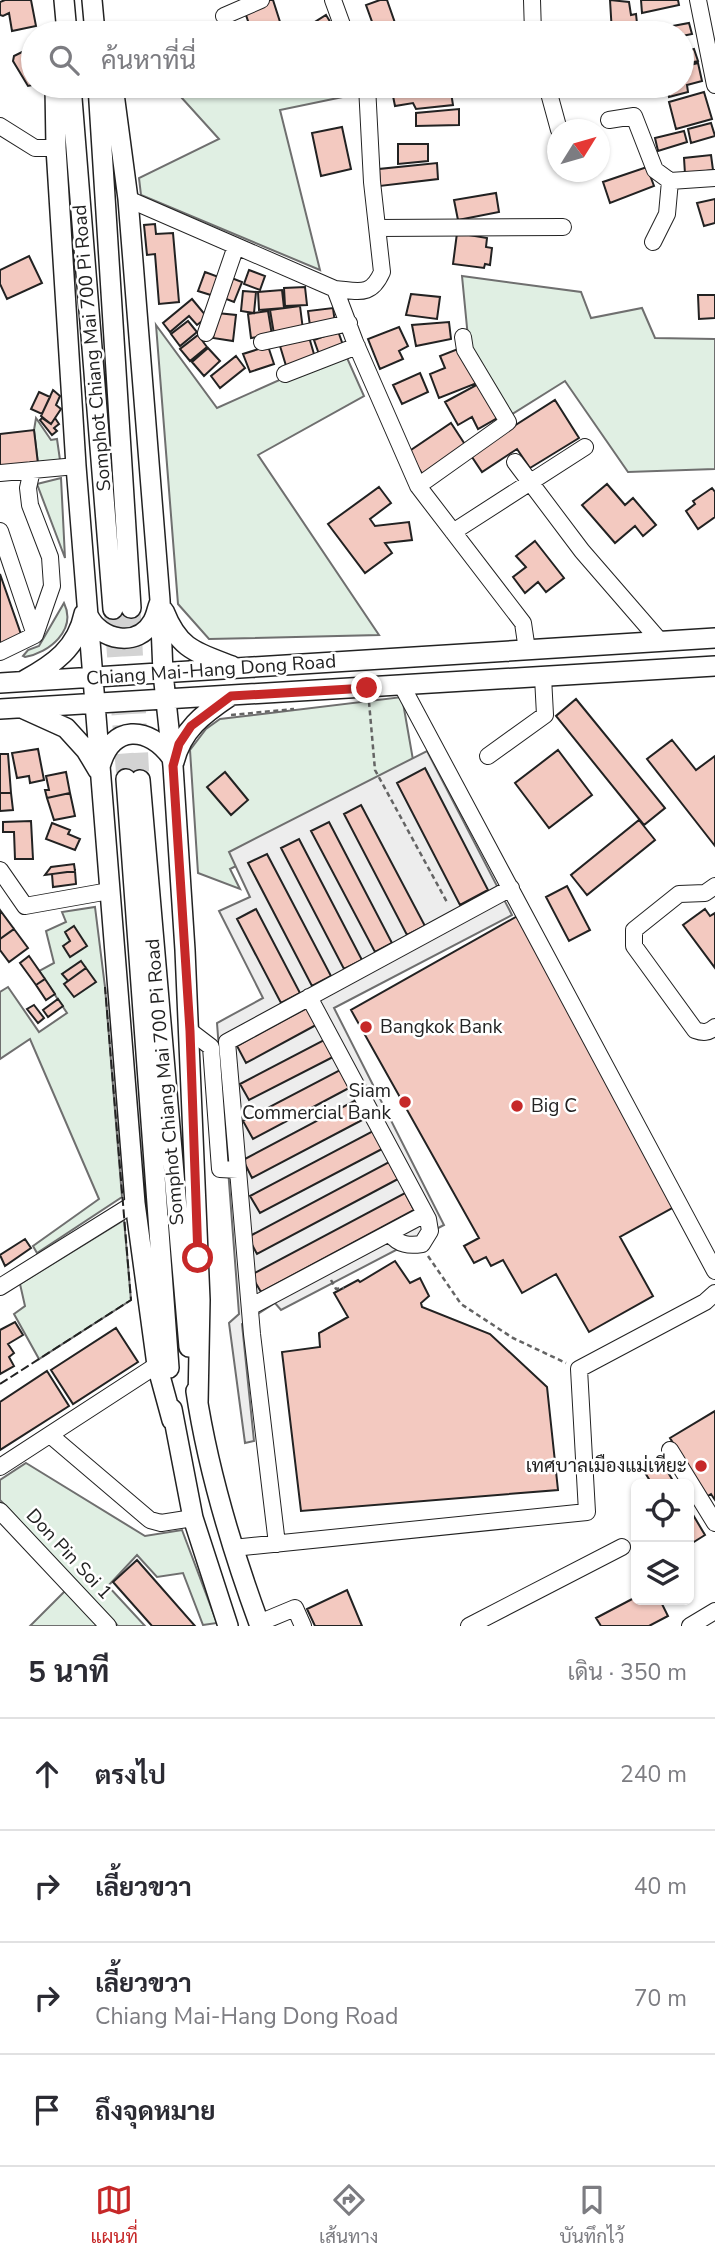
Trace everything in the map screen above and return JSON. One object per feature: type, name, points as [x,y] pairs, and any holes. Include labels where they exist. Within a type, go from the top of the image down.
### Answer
[{"type":"main road","points":[[64,0],[66,21]]},
{"type":"main road","points":[[92,0],[94,21]]},
{"type":"main road","points":[[55,98],[76,466],[135,1203],[157,1365],[172,1420]]},
{"type":"main road","name":"Somphot Chiang Mai 700 Pi Road","points":[[72,98],[122,609],[99,98]]},
{"type":"main road","points":[[115,98],[128,200],[160,600],[190,1031],[200,1300],[198,1403]]},
{"type":"main road","points":[[87,606],[99,631],[119,638],[132,638],[144,632],[153,621],[160,600]]},
{"type":"main road","points":[[160,600],[168,622],[183,645],[239,669]]},
{"type":"main road","points":[[22,682],[47,668],[68,649],[82,624],[87,606]]},
{"type":"main road","name":"Chiang Mai-Hang Dong Road","points":[[0,683],[715,638]]},
{"type":"main road","name":"Chiang Mai-Hang Dong Road","points":[[0,709],[715,666]]},
{"type":"main road","points":[[172,762],[179,744],[191,726],[231,696]]},
{"type":"main road","points":[[22,708],[66,728],[86,750],[99,771]]},
{"type":"main road","points":[[99,771],[108,746],[124,735],[150,737],[162,744],[172,762]]},
{"type":"main road","name":"Somphot Chiang Mai 700 Pi Road","points":[[228,1626],[193,1518],[172,1420],[133,780],[183,1292],[198,1403],[209,1462],[233,1548],[259,1625]]},
{"type":"street","points":[[224,16],[261,0]]},
{"type":"street","points":[[333,0],[341,21]]},
{"type":"street","points":[[532,0],[533,21]]},
{"type":"street","points":[[698,0],[715,85]]},
{"type":"street","points":[[128,200],[335,289],[360,292],[370,290],[382,272],[372,182],[368,98]]},
{"type":"street","points":[[550,98],[556,119]]},
{"type":"street","points":[[610,120],[634,116],[654,170],[670,181],[715,178]]},
{"type":"street","points":[[0,126],[35,148],[56,148]]},
{"type":"street","points":[[653,243],[667,214],[670,181]]},
{"type":"street","points":[[378,228],[563,227]]},
{"type":"street","points":[[205,333],[236,246]]},
{"type":"street","points":[[335,289],[418,486],[523,624],[527,650]]},
{"type":"street","points":[[262,342],[349,323]]},
{"type":"street","points":[[418,486],[508,422],[465,350],[463,337]]},
{"type":"street","points":[[285,374],[357,346]]},
{"type":"street","points":[[453,532],[585,447]]},
{"type":"street","points":[[515,462],[582,551],[660,641]]},
{"type":"street","points":[[0,473],[76,466]]},
{"type":"street","points":[[0,652],[34,635],[52,586],[50,557],[30,505],[28,488],[32,470]]},
{"type":"street","points":[[0,531],[34,635]]},
{"type":"street","points":[[488,756],[545,715],[543,677]]},
{"type":"street","points":[[402,686],[715,1271]]},
{"type":"street","points":[[0,870],[25,906],[110,891]]},
{"type":"street","points":[[715,886],[705,893],[679,894],[634,930],[634,946],[695,1030],[701,1033],[715,1027]]},
{"type":"street","points":[[277,1544],[250,1307],[227,1042],[511,888]]},
{"type":"street","points":[[309,997],[425,1214],[430,1231],[422,1244],[407,1246],[390,1234]]},
{"type":"street","points":[[190,1031],[211,1047],[220,1169],[238,1170]]},
{"type":"street","points":[[3,1279],[135,1203]]},
{"type":"street","points":[[250,1307],[425,1214]]},
{"type":"street","points":[[233,1548],[587,1512],[579,1369],[705,1302],[715,1293]]},
{"type":"street","points":[[0,1467],[157,1365]]},
{"type":"street","points":[[50,1435],[150,1520],[162,1523],[193,1518]]},
{"type":"street","points":[[670,1450],[715,1523]]},
{"type":"street","name":"Don Pin Soi 1","points":[[0,1511],[108,1626]]},
{"type":"street","points":[[469,1626],[622,1547]]},
{"type":"street","points":[[259,1625],[295,1608],[303,1626]]},
{"type":"street","points":[[691,1626],[715,1611]]},
{"type":"path","points":[[380,700],[369,702],[375,770],[456,918]]},
{"type":"path","points":[[222,716],[302,708]]},
{"type":"path","points":[[422,1244],[430,1261],[461,1304],[513,1338],[579,1369]]},
{"type":"path","points":[[330,1279],[336,1289],[344,1287]]},
{"type":"green space","points":[[182,98],[338,98],[280,110],[320,270],[141,195],[139,178],[219,139]]},
{"type":"green space","points":[[462,276],[581,292],[591,318],[642,308],[655,338],[715,339],[715,469],[628,472],[565,381],[509,416],[469,348]]},
{"type":"green space","points":[[156,325],[217,408],[344,351],[364,396],[258,455],[379,635],[209,639],[178,604]]},
{"type":"green space","points":[[36,418],[51,440],[57,439],[60,460],[38,464],[34,430]]},
{"type":"green space","points":[[61,478],[65,558],[37,484]]},
{"type":"green space","points":[[64,603],[67,622],[58,639],[43,651],[23,656],[28,650],[39,646]]},
{"type":"green space","points":[[402,697],[416,777],[230,869],[240,889],[198,873],[190,750],[206,729],[220,719]]},
{"type":"green space","points":[[95,907],[105,987],[122,1197],[37,1253],[33,1246],[99,1199],[30,1039],[0,1059],[0,992],[8,987],[39,1032],[67,1013],[39,971],[54,963],[46,931],[66,922],[62,912]]},
{"type":"green space","points":[[124,1220],[131,1300],[39,1359],[14,1314],[25,1306],[20,1284]]},
{"type":"green space","points":[[26,1463],[145,1536],[182,1530],[217,1623],[203,1625],[183,1573],[157,1577],[137,1555],[108,1586],[145,1626],[118,1626],[0,1500],[0,1480]]},
{"type":"green space","points":[[66,1590],[99,1626],[30,1626]]},
{"type":"shaded area","points":[[427,751],[512,915],[334,1008],[444,1225],[281,1310],[275,1303],[242,1324],[254,1441],[245,1443],[229,1323],[239,1314],[217,1023],[263,998],[219,911],[250,897],[229,852]]},
{"type":"building","points":[[31,0],[35,21],[21,21],[21,29],[12,31],[9,13],[0,15],[0,2]]},
{"type":"building","points":[[273,0],[280,21],[248,21],[244,9]]},
{"type":"building","points":[[387,0],[394,21],[372,21],[366,5]]},
{"type":"building","points":[[610,0],[629,2],[631,15],[636,14],[637,21],[611,21]]},
{"type":"building","points":[[641,0],[678,0],[679,5],[642,13]]},
{"type":"building","points":[[326,15],[330,21],[316,21]]},
{"type":"building","points":[[21,52],[21,74],[13,61],[14,56]]},
{"type":"building","points":[[698,63],[702,81],[694,83],[694,64]]},
{"type":"building","points":[[704,92],[712,119],[676,129],[669,102],[694,98],[694,95]]},
{"type":"building","points":[[393,98],[452,98],[453,105],[416,109],[413,103],[395,106]]},
{"type":"building","points":[[459,109],[459,125],[416,126],[416,113]]},
{"type":"building","points":[[711,123],[715,136],[691,143],[688,129]]},
{"type":"building","points":[[342,127],[351,169],[321,176],[312,133]]},
{"type":"building","points":[[684,131],[687,142],[658,151],[655,138]]},
{"type":"building","points":[[398,144],[428,144],[428,161],[398,164]]},
{"type":"building","points":[[711,155],[713,170],[685,174],[684,158]]},
{"type":"building","points":[[437,163],[438,179],[380,186],[379,169]]},
{"type":"building","points":[[647,167],[654,186],[610,203],[603,182],[610,182],[610,180]]},
{"type":"building","points":[[496,193],[499,212],[458,220],[454,200]]},
{"type":"building","points":[[715,199],[715,223],[704,226],[697,203]]},
{"type":"building","points":[[155,224],[156,234],[173,233],[179,302],[159,304],[155,254],[147,255],[144,225]]},
{"type":"building","points":[[457,233],[487,238],[486,247],[492,248],[490,265],[485,264],[484,268],[453,264]]},
{"type":"building","points":[[29,256],[42,283],[7,299],[0,284],[0,270]]},
{"type":"building","points":[[249,270],[265,276],[260,290],[244,284]]},
{"type":"building","points":[[205,272],[224,279],[217,297],[198,291]]},
{"type":"building","points":[[229,277],[242,282],[234,302],[221,297]]},
{"type":"building","points":[[305,287],[307,305],[285,306],[284,288]]},
{"type":"building","points":[[282,290],[284,308],[259,310],[258,292]]},
{"type":"building","points":[[243,291],[256,292],[254,313],[241,311]]},
{"type":"building","points":[[411,294],[440,297],[437,319],[406,315]]},
{"type":"building","points":[[698,295],[715,295],[715,318],[699,319]]},
{"type":"building","points":[[192,299],[207,317],[197,325],[189,316],[170,332],[163,323]]},
{"type":"building","points":[[300,306],[303,330],[274,334],[270,310]]},
{"type":"building","points":[[333,308],[335,323],[310,326],[308,311]]},
{"type":"building","points":[[268,311],[272,335],[251,338],[248,314]]},
{"type":"building","points":[[217,313],[236,315],[233,341],[213,338]]},
{"type":"building","points":[[188,321],[197,332],[180,346],[171,334]]},
{"type":"building","points":[[449,322],[451,339],[416,346],[412,325]]},
{"type":"building","points":[[399,327],[408,346],[399,351],[403,359],[380,369],[368,339]]},
{"type":"building","points":[[338,331],[344,348],[320,357],[314,340]]},
{"type":"building","points":[[198,335],[207,347],[190,361],[180,349]]},
{"type":"building","points":[[309,337],[316,361],[287,369],[280,346]]},
{"type":"building","points":[[268,346],[274,364],[250,372],[243,354]]},
{"type":"building","points":[[463,347],[477,383],[439,398],[430,374],[445,368],[440,356]]},
{"type":"building","points":[[208,348],[220,361],[204,376],[192,362]]},
{"type":"building","points":[[236,356],[245,368],[220,388],[211,376]]},
{"type":"building","points":[[420,373],[428,392],[402,404],[393,385]]},
{"type":"building","points":[[480,383],[499,417],[478,429],[472,417],[458,425],[445,402]]},
{"type":"building","points":[[53,390],[60,396],[56,405],[61,409],[51,424],[41,416]]},
{"type":"building","points":[[39,392],[50,397],[42,414],[31,409]]},
{"type":"building","points":[[555,400],[579,438],[530,468],[517,449],[482,472],[470,454]]},
{"type":"building","points":[[42,418],[51,424],[55,418],[59,424],[54,428],[57,431],[52,435],[40,420]]},
{"type":"building","points":[[451,423],[468,449],[425,478],[408,452]]},
{"type":"building","points":[[34,430],[38,464],[0,469],[0,434]]},
{"type":"building","points":[[607,484],[625,505],[633,498],[656,525],[643,536],[635,526],[615,543],[582,505]]},
{"type":"building","points":[[379,487],[391,503],[370,519],[375,526],[409,522],[412,540],[385,543],[392,553],[365,573],[328,524]]},
{"type":"building","points":[[712,488],[715,492],[715,517],[698,529],[686,511],[695,504],[693,501]]},
{"type":"building","points":[[535,541],[564,578],[546,592],[538,582],[525,593],[513,577],[526,567],[516,556]]},
{"type":"building","points":[[0,574],[23,640],[0,648]]},
{"type":"building","points":[[576,699],[665,808],[644,825],[556,716]]},
{"type":"building","points":[[672,740],[696,770],[715,756],[715,846],[647,759]]},
{"type":"building","points":[[38,749],[44,780],[30,783],[29,776],[17,778],[12,753]]},
{"type":"building","points":[[558,750],[592,795],[549,828],[515,783]]},
{"type":"building","points":[[0,754],[8,754],[11,793],[0,793]]},
{"type":"building","points":[[425,768],[488,890],[460,905],[397,783]]},
{"type":"building","points":[[66,772],[70,793],[47,798],[45,790],[49,790],[46,776]]},
{"type":"building","points":[[225,772],[248,800],[231,815],[207,787]]},
{"type":"building","points":[[0,793],[11,793],[13,810],[0,811]]},
{"type":"building","points":[[70,793],[75,816],[54,820],[47,798]]},
{"type":"building","points":[[361,805],[425,926],[407,935],[344,814]]},
{"type":"building","points":[[639,820],[655,840],[587,895],[571,875]]},
{"type":"building","points":[[31,821],[33,859],[15,859],[14,832],[3,832],[3,822]]},
{"type":"building","points":[[329,822],[392,943],[375,952],[311,831]]},
{"type":"building","points":[[52,823],[70,830],[68,834],[80,839],[75,850],[46,839]]},
{"type":"building","points":[[299,839],[362,960],[344,969],[281,848]]},
{"type":"building","points":[[267,854],[331,976],[312,986],[248,863]]},
{"type":"building","points":[[74,864],[75,871],[45,875],[51,867]]},
{"type":"building","points":[[75,871],[76,884],[53,887],[52,874]]},
{"type":"building","points":[[567,886],[590,930],[569,941],[546,897]]},
{"type":"building","points":[[256,909],[300,993],[281,1003],[237,919]]},
{"type":"building","points":[[705,909],[710,916],[715,913],[715,968],[683,925]]},
{"type":"building","points":[[0,910],[14,929],[0,939]]},
{"type":"building","name":"Big C","points":[[521,914],[683,1202],[620,1237],[653,1296],[589,1332],[556,1274],[522,1293],[503,1260],[491,1266],[486,1257],[474,1263],[464,1246],[479,1238],[351,1010]]},
{"type":"building","points":[[74,926],[87,946],[70,957],[63,946],[70,941],[65,932]]},
{"type":"building","points":[[14,929],[28,948],[9,962],[0,950],[0,939]]},
{"type":"building","points":[[29,956],[45,979],[36,985],[20,963]]},
{"type":"building","points":[[81,961],[86,968],[68,981],[62,974]]},
{"type":"building","points":[[86,968],[96,982],[74,997],[64,984]]},
{"type":"building","points":[[45,979],[55,994],[46,1000],[36,985]]},
{"type":"building","points":[[58,999],[63,1006],[48,1017],[43,1010]]},
{"type":"building","points":[[34,1005],[44,1018],[38,1023],[27,1009]]},
{"type":"building","points":[[307,1008],[316,1025],[246,1063],[237,1046]]},
{"type":"building","points":[[324,1040],[333,1057],[249,1100],[240,1084]]},
{"type":"building","points":[[340,1070],[349,1088],[253,1139],[243,1121]]},
{"type":"building","points":[[356,1100],[366,1118],[252,1178],[243,1160]]},
{"type":"building","points":[[373,1131],[382,1149],[260,1213],[250,1196]]},
{"type":"building","points":[[389,1162],[398,1179],[257,1254],[248,1237]]},
{"type":"building","points":[[405,1193],[414,1210],[261,1292],[251,1275]]},
{"type":"building","points":[[25,1239],[31,1248],[5,1266],[0,1255]]},
{"type":"building","points":[[395,1261],[410,1283],[420,1278],[429,1296],[421,1303],[422,1307],[490,1334],[547,1387],[558,1490],[301,1511],[282,1352],[320,1347],[319,1333],[348,1317],[334,1293],[358,1280],[360,1282]]},
{"type":"building","points":[[15,1322],[23,1335],[8,1344],[14,1353],[9,1357],[14,1366],[0,1374],[0,1330]]},
{"type":"building","points":[[116,1328],[138,1362],[73,1404],[51,1370]]},
{"type":"building","points":[[47,1371],[69,1406],[0,1450],[0,1402]]},
{"type":"building","name":"เทศบาลเมืองแม่เหียะ","points":[[715,1411],[715,1500],[711,1494],[706,1497],[670,1438]]},
{"type":"building","points":[[661,1461],[672,1479],[649,1479],[644,1471]]},
{"type":"building","points":[[694,1516],[705,1535],[694,1542]]},
{"type":"building","points":[[137,1560],[195,1626],[152,1626],[113,1582]]},
{"type":"building","points":[[347,1590],[362,1626],[315,1626],[307,1609]]},
{"type":"building","points":[[631,1600],[631,1605],[662,1605],[668,1616],[649,1626],[601,1626],[596,1618]]},
{"type":"tunnel","points":[[131,608],[140,780]]},
{"type":"tunnel","points":[[113,609],[126,779]]},
{"type":"fence","points":[[0,1384],[131,1300],[105,987]]},
{"type":"place","name":"Bangkok Bank","points":[[366,1027]]},
{"type":"place","name":"Siam Commercial Bank","points":[[405,1102]]},
{"type":"place","name":"Big C","points":[[517,1106]]},
{"type":"place","name":"เทศบาลเมืองแม่เหียะ","points":[[701,1466]]},
{"type":"route","points":[[198,1258],[186,950],[173,766],[176,752],[191,726],[231,696],[367,688]]}]
